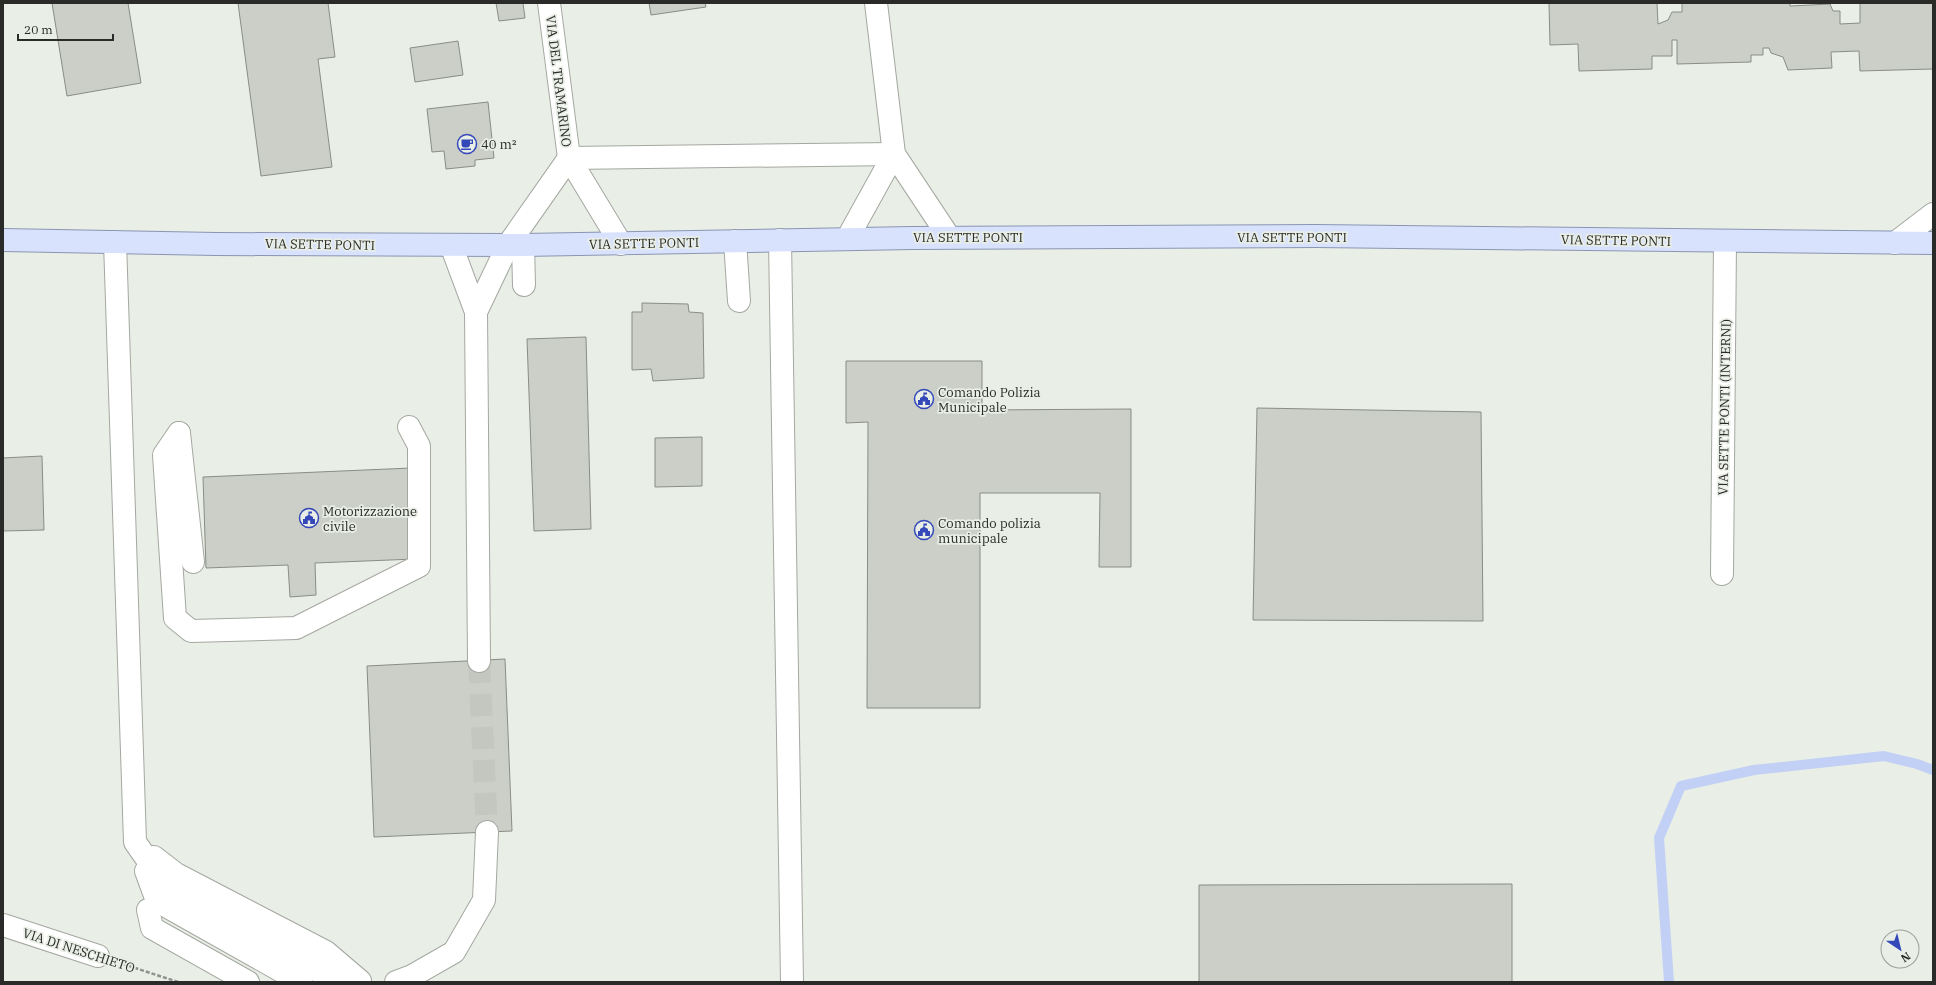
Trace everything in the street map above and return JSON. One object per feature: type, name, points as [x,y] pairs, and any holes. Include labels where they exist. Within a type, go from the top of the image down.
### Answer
[{"type":"main road","name":"VIA SETTE PONTI","points":[[3,240],[516,245],[949,237],[1324,236],[1933,243]]},
{"type":"street","name":"VIA DEL TRAMARINO","points":[[549,3],[569,158],[621,244]]},
{"type":"street","points":[[876,3],[894,154],[949,237]]},
{"type":"street","points":[[569,158],[894,154]]},
{"type":"street","points":[[847,239],[894,154]]},
{"type":"street","name":"VIA DEL TRAMARINO","points":[[476,312],[569,158]]},
{"type":"street","points":[[1895,243],[1933,214]]},
{"type":"street","points":[[780,240],[792,982]]},
{"type":"street","points":[[735,241],[738,300]]},
{"type":"street","name":"VIA SETTE PONTI (INTERNI)","points":[[1722,574],[1725,241]]},
{"type":"street","points":[[115,242],[135,842],[152,928],[248,982]]},
{"type":"street","points":[[451,245],[476,312],[479,661]]},
{"type":"street","points":[[516,245],[524,285]]},
{"type":"street","points":[[193,562],[179,433],[164,455],[174,618],[191,631],[296,628],[419,566],[419,446],[409,427]]},
{"type":"street","points":[[396,982],[412,976],[454,952],[484,900],[487,832]]},
{"type":"street","points":[[135,842],[158,902],[301,982]]},
{"type":"street","points":[[135,842],[170,892],[318,971],[348,982]]},
{"type":"street","points":[[135,842],[176,874],[326,952],[361,982]]},
{"type":"street","points":[[148,910],[274,982]]},
{"type":"street","name":"VIA DI NESCHIETO","points":[[3,925],[98,956]]},
{"type":"path","name":"VIA DI NESCHIETO","points":[[98,956],[178,982]]},
{"type":"building","points":[[52,3],[128,3],[141,83],[67,96]]},
{"type":"building","points":[[238,3],[328,3],[335,57],[318,59],[332,167],[261,176]]},
{"type":"building","points":[[496,3],[523,3],[525,18],[499,21]]},
{"type":"building","points":[[649,3],[705,3],[706,7],[651,15]]},
{"type":"building","points":[[1549,3],[1657,3],[1658,24],[1668,20],[1672,12],[1682,12],[1682,3],[1790,3],[1790,6],[1830,4],[1833,11],[1840,11],[1840,24],[1860,23],[1860,3],[1933,3],[1933,69],[1860,71],[1859,51],[1831,52],[1832,68],[1788,70],[1783,57],[1771,53],[1769,48],[1763,48],[1763,55],[1751,55],[1751,62],[1677,64],[1677,40],[1672,40],[1672,56],[1652,56],[1652,69],[1579,71],[1578,44],[1550,45]]},
{"type":"building","points":[[458,41],[463,75],[415,82],[410,48]]},
{"type":"building","points":[[488,102],[494,158],[475,160],[475,166],[446,169],[444,151],[432,152],[427,109]]},
{"type":"building","points":[[642,303],[688,304],[689,312],[703,313],[704,378],[653,381],[651,369],[632,370],[632,312],[642,312]]},
{"type":"building","points":[[586,337],[591,529],[534,531],[527,339]]},
{"type":"building","name":"Comando polizia municipale","points":[[846,361],[982,361],[982,410],[1131,409],[1131,567],[1099,567],[1100,493],[980,493],[980,708],[867,708],[868,422],[846,423]]},
{"type":"building","points":[[1257,408],[1481,412],[1483,621],[1253,620]]},
{"type":"building","points":[[702,437],[702,486],[655,487],[655,438]]},
{"type":"building","points":[[42,456],[44,530],[3,531],[3,458]]},
{"type":"building","name":"Motorizzazione civile","points":[[411,468],[415,559],[315,563],[316,595],[290,597],[288,565],[206,568],[203,477]]},
{"type":"building","points":[[505,659],[512,831],[374,837],[367,666]]},
{"type":"building","points":[[1512,884],[1512,982],[1199,982],[1199,885]]},
{"type":"waterway","points":[[1669,982],[1659,838],[1681,786],[1754,770],[1884,756],[1917,764],[1933,770]]},
{"type":"tunnel","points":[[479,661],[487,832]]},
{"type":"place","name":"40 m²","points":[[467,144]]},
{"type":"place","name":"Comando Polizia Municipale","points":[[924,399]]},
{"type":"place","name":"Motorizzazione civile","points":[[309,518]]},
{"type":"place","name":"Comando polizia municipale","points":[[924,530]]}]
